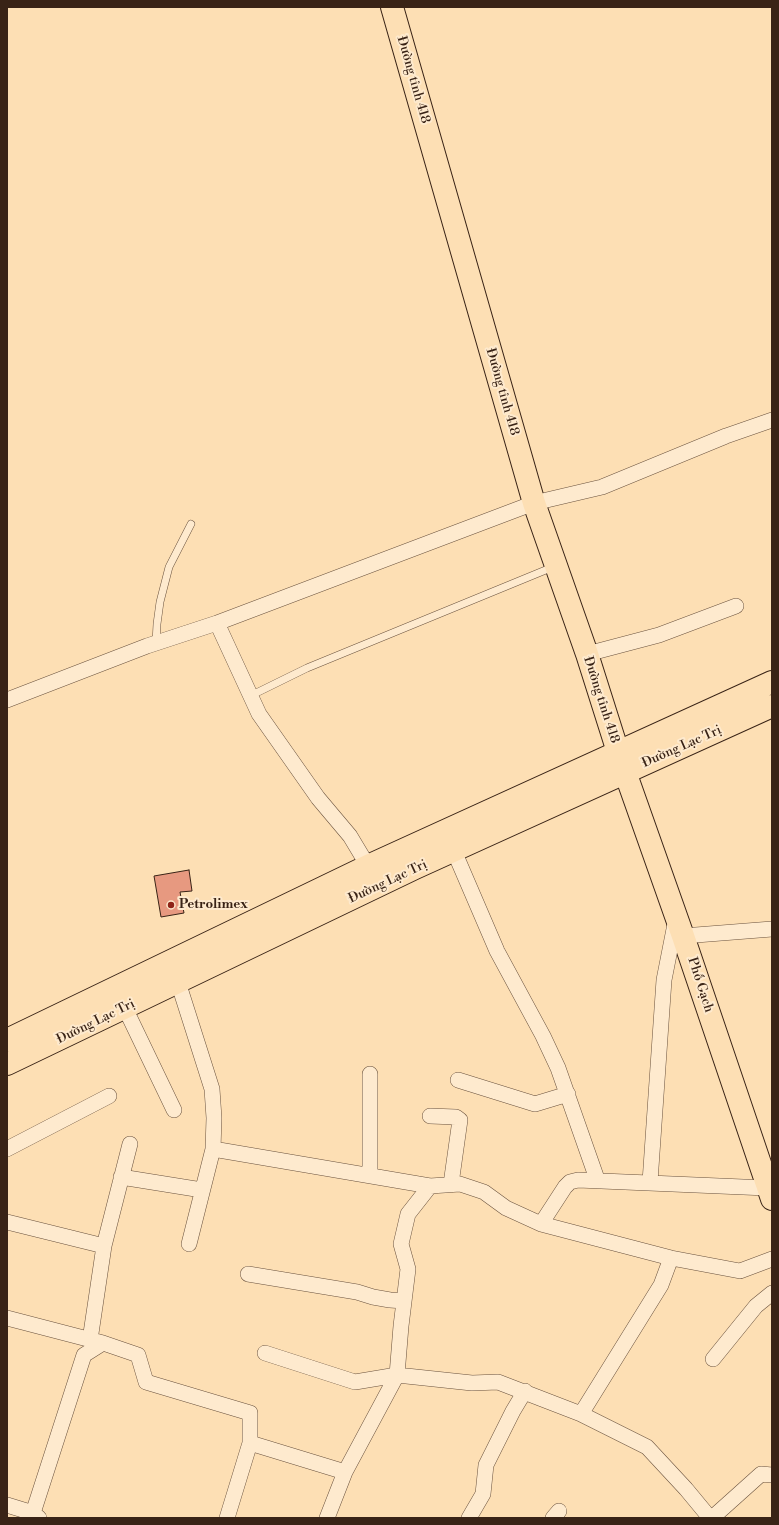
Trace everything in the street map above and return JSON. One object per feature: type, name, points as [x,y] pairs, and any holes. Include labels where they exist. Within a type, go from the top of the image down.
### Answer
[{"type":"main road","name":"Đường tỉnh 418","points":[[392,7],[534,503],[587,654],[625,773]]},
{"type":"main road","name":"Đường Lạc Trị","points":[[7,1040],[368,866],[772,682]]},
{"type":"main road","name":"Đường Lạc Trị","points":[[7,1064],[415,868],[772,706]]},
{"type":"main road","name":"Phố Gạch","points":[[625,773],[680,926],[770,1193]]},
{"type":"street","points":[[7,700],[156,643],[217,623],[534,503],[602,487],[726,436],[772,420]]},
{"type":"street","points":[[587,654],[659,635],[736,606]]},
{"type":"street","points":[[217,623],[259,714],[318,798],[350,836],[368,866]]},
{"type":"street","points":[[454,851],[497,951],[543,1036],[558,1068],[597,1179]]},
{"type":"street","points":[[650,1182],[664,980],[680,926],[772,929]]},
{"type":"street","points":[[178,982],[212,1089],[214,1118],[213,1149],[189,1244]]},
{"type":"street","points":[[125,1008],[174,1110]]},
{"type":"street","points":[[370,1074],[370,1175]]},
{"type":"street","points":[[458,1080],[534,1104],[568,1094]]},
{"type":"street","points":[[7,1149],[108,1096]]},
{"type":"street","points":[[430,1116],[456,1117],[460,1120],[451,1184]]},
{"type":"street","points":[[7,1504],[36,1515],[84,1355],[97,1342],[104,1246],[130,1144]]},
{"type":"street","points":[[213,1149],[430,1186],[460,1184],[484,1192],[506,1208],[541,1224],[671,1258],[740,1271],[772,1259]]},
{"type":"street","points":[[121,1177],[202,1190]]},
{"type":"street","points":[[541,1224],[564,1187],[570,1182],[578,1180],[597,1179],[650,1182],[770,1193]]},
{"type":"street","points":[[327,1518],[345,1472],[397,1375],[408,1269],[401,1244],[408,1214],[430,1186]]},
{"type":"street","points":[[7,1222],[104,1246]]},
{"type":"street","points":[[581,1414],[660,1285],[671,1258]]},
{"type":"street","points":[[248,1274],[357,1292],[390,1300],[404,1301]]},
{"type":"street","points":[[713,1359],[756,1306],[772,1293]]},
{"type":"street","points":[[7,1318],[97,1342],[138,1355],[146,1382],[250,1413],[250,1443],[227,1518]]},
{"type":"street","points":[[265,1353],[355,1382],[397,1375],[472,1383],[498,1382],[525,1391],[581,1414],[647,1447],[711,1518],[761,1474],[772,1475]]},
{"type":"street","points":[[469,1518],[483,1494],[486,1465],[513,1411],[525,1391]]},
{"type":"street","points":[[250,1443],[345,1472]]},
{"type":"lane","points":[[156,643],[160,602],[169,567],[192,524]]},
{"type":"lane","points":[[250,696],[307,668],[555,566]]},
{"type":"building","points":[[189,870],[192,891],[180,892],[184,913],[161,917],[154,876]]},
{"type":"place","name":"Petrolimex","points":[[171,905]]}]
